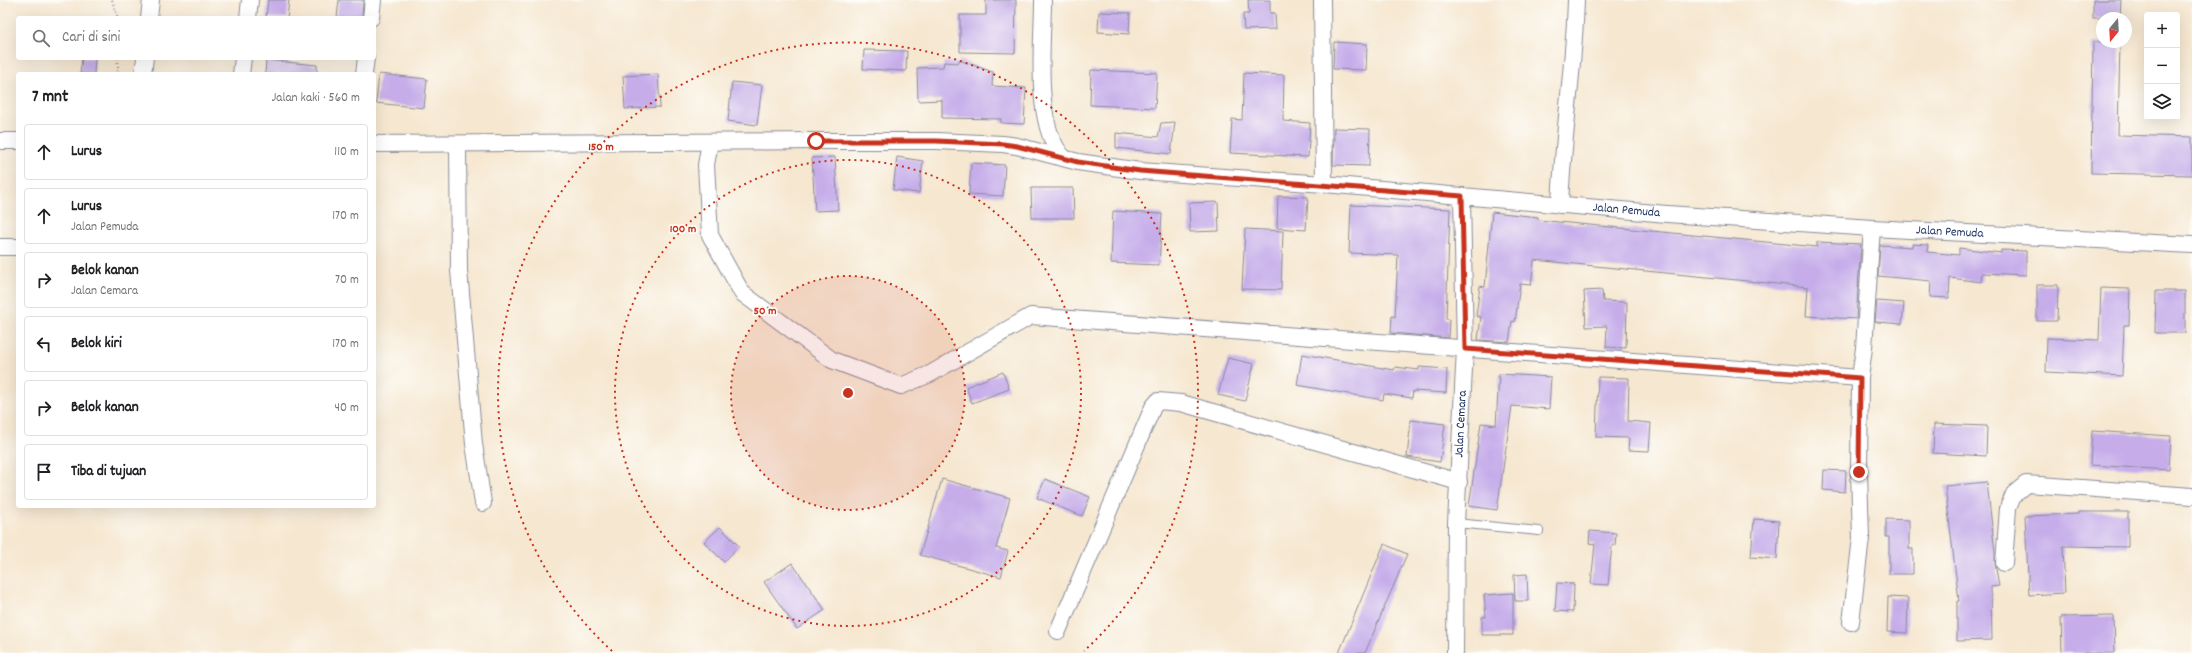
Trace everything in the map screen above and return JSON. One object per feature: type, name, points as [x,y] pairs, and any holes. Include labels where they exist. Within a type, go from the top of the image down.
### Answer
[{"type":"street","points":[[149,16],[151,0]]},
{"type":"street","points":[[248,16],[250,0]]},
{"type":"street","points":[[371,16],[373,0]]},
{"type":"street","points":[[1043,0],[1043,94],[1045,119],[1049,136],[1063,157]]},
{"type":"street","points":[[1322,0],[1324,184]]},
{"type":"street","points":[[1560,205],[1563,140],[1575,44],[1576,0]]},
{"type":"street","points":[[143,72],[145,60]]},
{"type":"street","points":[[241,72],[243,60]]},
{"type":"street","points":[[364,72],[366,60]]},
{"type":"street","points":[[0,141],[16,141]]},
{"type":"street","name":"Jalan Pemuda","points":[[376,144],[936,141],[1003,144],[1063,157],[1078,162],[1140,171],[1324,184],[1560,205],[1872,228],[2192,245]]},
{"type":"street","points":[[710,142],[706,165],[710,235],[742,293],[832,360],[901,386],[930,374],[1032,316],[1860,378]]},
{"type":"street","points":[[458,144],[459,270],[474,444],[483,502]]},
{"type":"street","name":"Jalan Cemara","points":[[1455,653],[1456,523],[1465,349],[1462,196]]},
{"type":"street","points":[[1851,622],[1861,538],[1859,472],[1860,378],[1864,348],[1872,228]]},
{"type":"street","points":[[0,247],[16,247]]},
{"type":"street","points":[[1058,631],[1153,407],[1158,401],[1181,402],[1459,482]]},
{"type":"street","points":[[2004,563],[2008,508],[2014,494],[2026,484],[2192,496]]},
{"type":"lane","points":[[1456,523],[1539,531]]},
{"type":"path","points":[[112,0],[117,16]]},
{"type":"path","points":[[118,60],[118,72]]},
{"type":"building","points":[[268,0],[289,0],[287,16],[266,16]]},
{"type":"building","points":[[339,0],[363,0],[362,16],[337,16]]},
{"type":"building","points":[[986,0],[1016,0],[1015,53],[960,52],[960,15],[986,15]]},
{"type":"building","points":[[1248,0],[1270,0],[1270,13],[1275,13],[1276,29],[1244,30],[1243,14],[1249,14]]},
{"type":"building","points":[[2093,0],[2121,0],[2120,12],[2096,12],[2096,18],[2093,18]]},
{"type":"building","points":[[1099,12],[1130,13],[1129,34],[1098,32]]},
{"type":"building","points":[[1334,42],[1367,44],[1366,70],[1333,69]]},
{"type":"building","points":[[2093,42],[2096,42],[2096,48],[2120,48],[2118,135],[2192,137],[2192,175],[2091,173]]},
{"type":"building","points":[[864,50],[907,51],[906,71],[863,69]]},
{"type":"building","points":[[82,60],[95,60],[94,72],[80,72]]},
{"type":"building","points":[[266,60],[317,65],[317,72],[265,72]]},
{"type":"building","points":[[959,60],[993,72],[992,86],[1026,88],[1024,124],[1001,123],[1001,119],[942,118],[942,100],[918,101],[917,68],[943,67],[944,62],[959,63]]},
{"type":"building","points":[[1091,70],[1157,73],[1155,108],[1090,105]]},
{"type":"building","points":[[1244,73],[1284,75],[1283,121],[1310,123],[1308,157],[1230,153],[1232,119],[1242,120]]},
{"type":"building","points":[[379,74],[427,79],[424,108],[376,103]]},
{"type":"building","points":[[658,74],[660,107],[625,109],[623,76]]},
{"type":"building","points":[[732,82],[762,85],[757,125],[728,121]]},
{"type":"building","points":[[1175,122],[1171,154],[1116,148],[1116,133],[1158,137],[1161,123]]},
{"type":"building","points":[[1334,128],[1370,129],[1369,166],[1333,165]]},
{"type":"building","points":[[835,157],[838,210],[815,211],[812,158]]},
{"type":"building","points":[[897,157],[923,161],[919,193],[893,190]]},
{"type":"building","points":[[971,163],[1005,165],[1003,196],[969,194]]},
{"type":"building","points":[[1031,188],[1073,188],[1074,218],[1032,218]]},
{"type":"building","points":[[1278,196],[1308,197],[1306,230],[1277,228]]},
{"type":"building","points":[[1218,202],[1219,231],[1190,232],[1189,203]]},
{"type":"building","points":[[1351,205],[1450,209],[1446,319],[1449,319],[1448,338],[1391,333],[1392,316],[1395,317],[1398,255],[1349,253]]},
{"type":"building","points":[[1113,211],[1162,214],[1159,265],[1111,263]]},
{"type":"building","points":[[1492,212],[1538,217],[1538,220],[1817,247],[1817,242],[1861,244],[1856,319],[1806,316],[1808,287],[1534,260],[1531,285],[1520,284],[1515,322],[1512,321],[1509,342],[1478,340],[1481,317],[1476,316],[1480,286],[1485,287]]},
{"type":"building","points":[[1245,229],[1283,231],[1281,290],[1242,289]]},
{"type":"building","points":[[1912,244],[1928,245],[1927,252],[1959,255],[1959,248],[2001,253],[2001,250],[2026,251],[2026,275],[1982,273],[1981,282],[1950,278],[1949,298],[1930,297],[1931,281],[1878,276],[1880,245],[1912,247]]},
{"type":"building","points":[[2037,285],[2058,285],[2057,321],[2037,321]]},
{"type":"building","points":[[2101,288],[2130,289],[2129,325],[2124,325],[2122,376],[2046,372],[2047,338],[2099,340]]},
{"type":"building","points":[[1602,290],[1603,301],[1627,302],[1626,348],[1606,347],[1607,326],[1586,327],[1584,291]]},
{"type":"building","points":[[2156,291],[2185,291],[2185,333],[2155,333]]},
{"type":"building","points":[[1877,301],[1904,303],[1902,324],[1875,321]]},
{"type":"building","points":[[1302,354],[1394,370],[1395,367],[1419,370],[1419,367],[1447,369],[1446,393],[1413,391],[1412,398],[1384,394],[1383,400],[1297,385]]},
{"type":"building","points":[[1228,358],[1254,364],[1245,401],[1218,395]]},
{"type":"building","points":[[1003,372],[1009,389],[972,403],[966,387]]},
{"type":"building","points":[[1499,374],[1551,377],[1549,409],[1512,406],[1497,510],[1469,506],[1481,423],[1496,425]]},
{"type":"building","points":[[1598,377],[1629,378],[1628,421],[1651,423],[1649,451],[1628,450],[1629,438],[1596,437]]},
{"type":"building","points":[[1411,420],[1445,424],[1440,462],[1407,457]]},
{"type":"building","points":[[1934,424],[1987,426],[1986,456],[1933,453]]},
{"type":"building","points":[[2092,431],[2171,436],[2169,470],[2090,465]]},
{"type":"building","points":[[1824,470],[1846,471],[1845,492],[1823,490]]},
{"type":"building","points":[[942,479],[1010,498],[996,548],[1008,551],[1001,577],[920,555]]},
{"type":"building","points":[[1045,479],[1090,497],[1082,516],[1037,498]]},
{"type":"building","points":[[1987,482],[1995,563],[1999,586],[1991,587],[1992,640],[1957,641],[1957,601],[1959,601],[1945,486]]},
{"type":"building","points":[[2078,512],[2128,512],[2128,547],[2063,546],[2065,593],[2029,595],[2025,516],[2078,514]]},
{"type":"building","points":[[1754,519],[1779,521],[1777,559],[1751,557]]},
{"type":"building","points":[[1886,519],[1909,520],[1909,549],[1913,549],[1913,574],[1889,574],[1889,537],[1886,537]]},
{"type":"building","points":[[720,527],[739,546],[724,562],[704,542]]},
{"type":"building","points":[[1590,531],[1616,533],[1615,545],[1612,545],[1608,585],[1591,584],[1595,544],[1589,543]]},
{"type":"building","points":[[1384,544],[1407,554],[1365,653],[1339,653]]},
{"type":"building","points":[[792,563],[825,610],[797,629],[764,582]]},
{"type":"building","points":[[1527,574],[1528,601],[1515,601],[1514,575]]},
{"type":"building","points":[[1557,583],[1574,584],[1573,612],[1555,611]]},
{"type":"building","points":[[1513,593],[1513,635],[1482,635],[1482,617],[1486,617],[1484,595]]},
{"type":"building","points":[[1888,597],[1908,598],[1907,633],[1887,632]]},
{"type":"building","points":[[2114,616],[2115,653],[2062,653],[2061,617]]},
{"type":"route","points":[[816,141],[936,141],[1003,144],[1103,167],[1462,196],[1465,349],[1860,378],[1859,472]]}]
